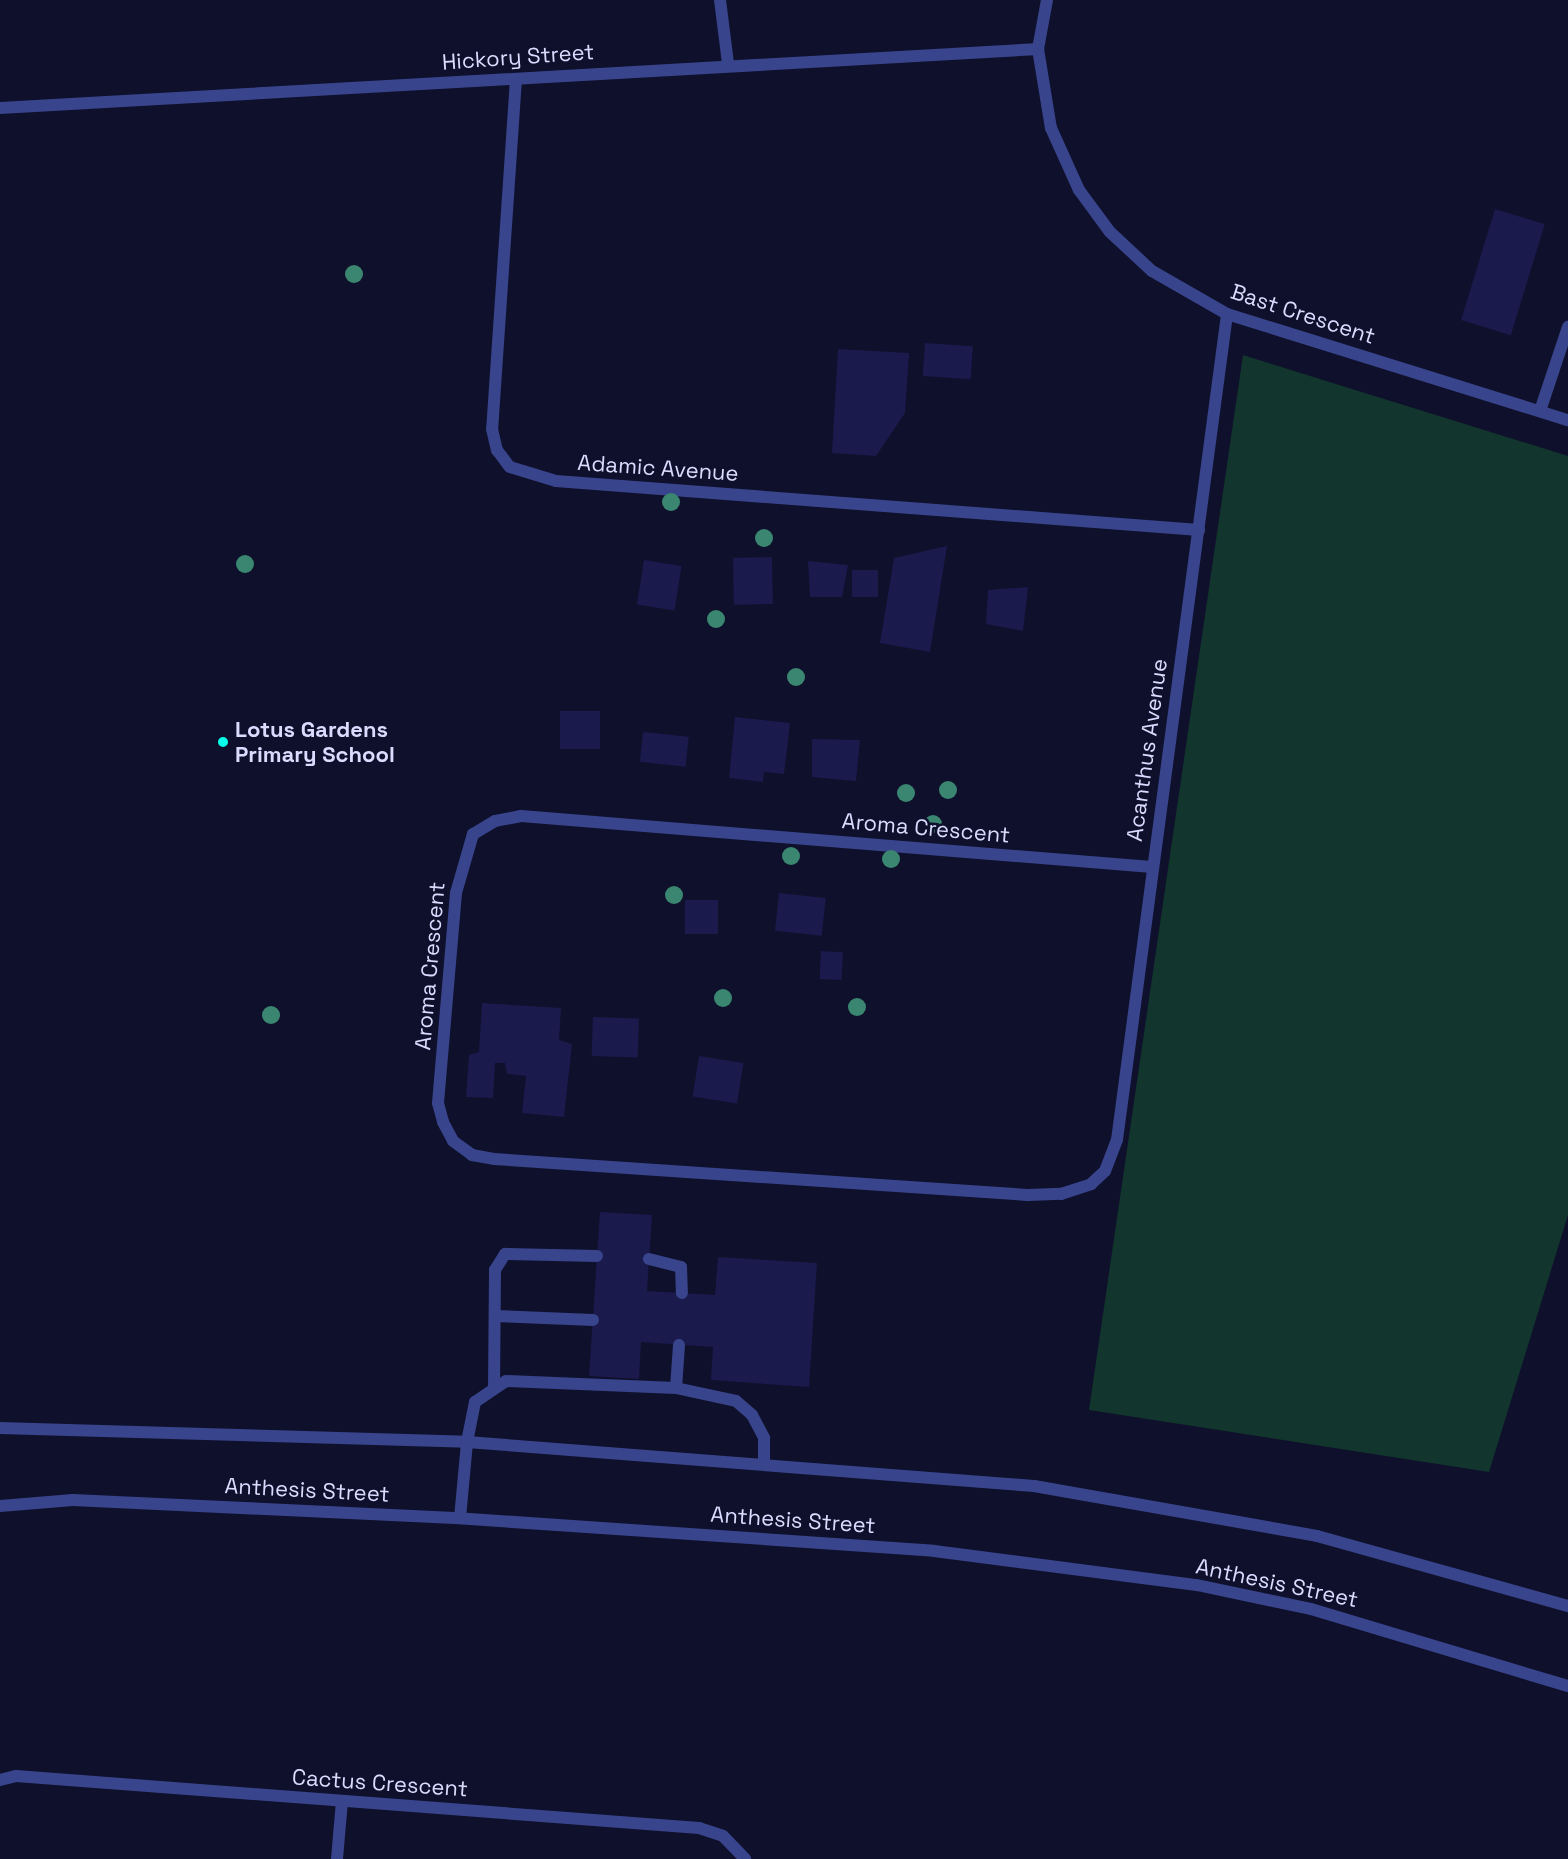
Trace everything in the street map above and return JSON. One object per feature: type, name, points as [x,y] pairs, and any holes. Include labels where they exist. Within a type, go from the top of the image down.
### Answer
[{"type":"street","points":[[720,0],[728,63]]},
{"type":"street","name":"Bast Crescent","points":[[1047,0],[1038,49],[1051,128],[1078,190],[1110,232],[1152,271],[1227,314],[1568,420]]},
{"type":"street","name":"Hickory Street","points":[[0,108],[516,79],[728,63],[1038,49]]},
{"type":"street","name":"Adamic Avenue","points":[[516,79],[492,429],[497,450],[510,467],[556,482],[1198,530]]},
{"type":"street","name":"Acanthus Avenue","points":[[1091,1184],[1105,1171],[1117,1140],[1227,314]]},
{"type":"street","points":[[1540,411],[1568,327]]},
{"type":"street","name":"Aroma Crescent","points":[[1091,1184],[1061,1194],[1028,1195],[472,1155],[453,1141],[438,1102],[462,859],[473,834],[495,821],[522,816],[1152,867]]},
{"type":"street","points":[[494,1386],[495,1270],[505,1254],[597,1256]]},
{"type":"street","points":[[649,1259],[681,1267],[682,1293]]},
{"type":"street","points":[[495,1316],[593,1320]]},
{"type":"street","points":[[676,1388],[679,1345]]},
{"type":"street","points":[[460,1518],[467,1442],[475,1402],[494,1386],[524,1380],[676,1388],[736,1401],[752,1415],[764,1438],[764,1462]]},
{"type":"street","points":[[0,1428],[467,1442],[764,1462],[1034,1486],[1212,1515],[1440,1566],[1568,1606]]},
{"type":"street","name":"Anthesis Street","points":[[0,1506],[73,1500],[460,1518],[934,1551],[1197,1585],[1311,1609],[1568,1686]]},
{"type":"street","name":"Cactus Crescent","points":[[0,1780],[16,1776],[699,1828],[723,1836],[745,1859]]},
{"type":"street","points":[[337,1859],[342,1801]]},
{"type":"green space","points":[[1243,355],[1568,456],[1568,1215],[1489,1472],[1089,1410]]},
{"type":"building","points":[[1495,209],[1545,224],[1511,335],[1461,320]]},
{"type":"building","points":[[925,343],[973,346],[971,379],[923,376]]},
{"type":"building","points":[[838,349],[909,353],[905,413],[876,456],[832,453]]},
{"type":"building","points":[[947,546],[930,652],[880,643],[894,558]]},
{"type":"building","points":[[772,557],[773,604],[734,605],[733,558]]},
{"type":"building","points":[[644,560],[682,566],[674,610],[637,604]]},
{"type":"building","points":[[808,561],[848,565],[842,597],[810,597]]},
{"type":"building","points":[[852,570],[878,570],[878,597],[852,597]]},
{"type":"building","points":[[1028,587],[1023,631],[986,624],[988,590]]},
{"type":"building","points":[[560,711],[600,711],[600,749],[560,749]]},
{"type":"building","points":[[735,717],[790,723],[784,774],[764,772],[763,782],[729,778]]},
{"type":"building","points":[[643,732],[689,737],[686,767],[640,762]]},
{"type":"building","points":[[812,739],[860,740],[856,781],[812,777]]},
{"type":"building","points":[[779,893],[826,898],[822,936],[775,931]]},
{"type":"building","points":[[685,900],[718,900],[718,934],[685,934]]},
{"type":"building","points":[[821,951],[843,952],[842,980],[820,979]]},
{"type":"building","points":[[482,1003],[561,1008],[559,1040],[572,1044],[564,1117],[522,1113],[526,1076],[507,1074],[505,1063],[495,1063],[493,1098],[466,1097],[469,1055],[479,1052]]},
{"type":"building","points":[[593,1017],[639,1019],[638,1058],[592,1056]]},
{"type":"building","points":[[699,1056],[743,1063],[737,1104],[693,1096]]},
{"type":"building","points":[[600,1212],[652,1215],[647,1291],[715,1295],[718,1257],[817,1263],[809,1387],[711,1380],[713,1347],[641,1342],[639,1379],[589,1376]]},
{"type":"place","name":"Lotus Gardens Primary School","points":[[223,742]]}]
